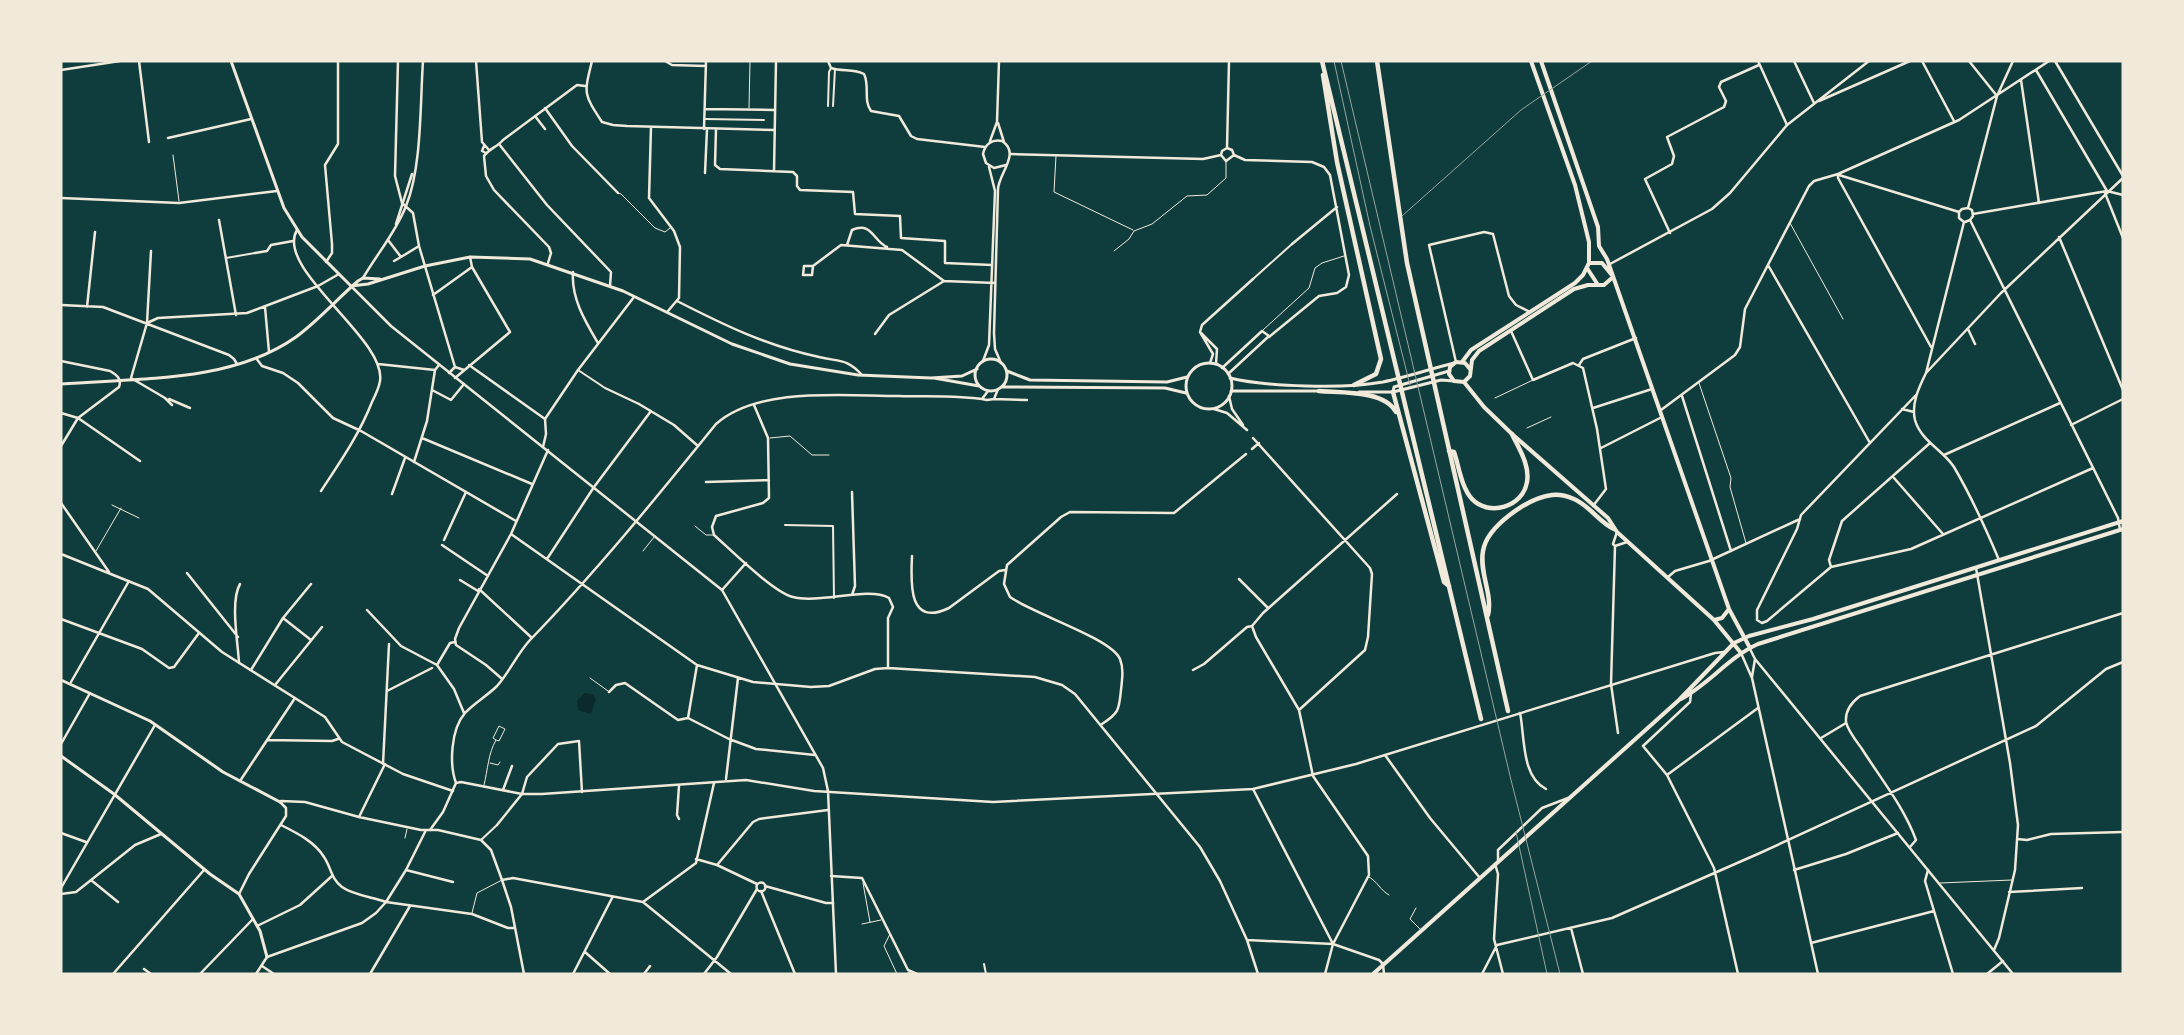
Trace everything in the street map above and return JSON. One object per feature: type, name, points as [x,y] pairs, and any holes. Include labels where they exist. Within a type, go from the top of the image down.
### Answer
[{"type":"highway","points":[[1322,61],[1367,256],[1404,396],[1481,719]]},
{"type":"highway","points":[[1322,61],[1325,101],[1337,162],[1381,359],[1376,374],[1354,385]]},
{"type":"highway","points":[[1377,61],[1401,228],[1435,389],[1508,711]]},
{"type":"highway","points":[[1319,391],[1378,397],[1391,404],[1398,415]]},
{"type":"highway","points":[[1392,392],[1444,582],[1449,586]]},
{"type":"highway","points":[[1449,451],[1454,452],[1466,490],[1473,500],[1484,506],[1496,508],[1506,506],[1516,501],[1523,492],[1527,482],[1524,457],[1512,434]]},
{"type":"highway","points":[[1488,617],[1491,606],[1482,568],[1483,551],[1491,531],[1510,515],[1551,495],[1562,495],[1576,500],[1616,531]]},
{"type":"main road","points":[[231,61],[277,191],[297,230],[351,286]]},
{"type":"main road","points":[[1531,61],[1575,185],[1589,242],[1588,265],[1591,276],[1598,284]]},
{"type":"main road","points":[[1540,61],[1598,227],[1600,250],[1609,264],[1636,338],[1730,609],[1750,648]]},
{"type":"main road","points":[[351,286],[368,284],[426,266],[470,257],[500,256],[548,264],[573,272],[635,296],[732,344],[769,357],[815,369],[862,375],[931,378],[969,383],[988,390],[1000,388],[1165,388],[1186,393],[1195,405],[1204,409],[1214,409],[1223,404],[1231,390],[1229,376]]},
{"type":"main road","points":[[931,378],[962,376],[976,369],[983,361],[992,359],[1001,363],[1007,371],[1022,379],[1030,380],[1167,382],[1187,377],[1196,367],[1210,363],[1222,368],[1229,376],[1250,382],[1354,385],[1382,382],[1462,362],[1471,350],[1577,281],[1588,265],[1602,263],[1613,277]]},
{"type":"main road","points":[[1231,390],[1392,392],[1441,380],[1464,382],[1469,378],[1473,358],[1479,351],[1574,289],[1606,284],[1613,277]]},
{"type":"main road","points":[[61,384],[197,374],[256,358],[312,325],[351,286],[363,278],[384,279]]},
{"type":"main road","points":[[1462,362],[1470,370]]},
{"type":"main road","points":[[1392,392],[1394,387],[1449,371],[1456,363]]},
{"type":"main road","points":[[976,369],[976,378],[980,386]]},
{"type":"main road","points":[[1000,388],[1006,381],[1007,371]]},
{"type":"main road","points":[[1449,371],[1450,377],[1454,381]]},
{"type":"main road","points":[[1186,393],[1187,377]]},
{"type":"main road","points":[[1464,382],[1484,407],[1512,434],[1594,506],[1610,521],[1616,531],[1714,620],[1741,653]]},
{"type":"main road","points":[[1373,974],[1679,700],[1715,665],[1724,652],[1734,643],[1744,638],[1813,620],[2121,521]]},
{"type":"main road","points":[[1679,700],[1690,694],[1741,653],[1758,644],[2122,529]]},
{"type":"main road","points":[[1714,620],[1722,618],[1730,609]]},
{"type":"main road","points":[[61,680],[71,682],[155,725],[197,755],[280,802]]},
{"type":"main road","points":[[61,756],[114,794],[205,870],[239,894],[258,926],[267,956]]},
{"type":"street","points":[[61,70],[120,61]]},
{"type":"street","points":[[138,61],[149,142]]},
{"type":"street","points":[[326,262],[332,253],[332,244],[325,165],[338,144],[338,61]]},
{"type":"street","points":[[398,61],[395,176],[402,203],[413,213],[419,246],[455,367]]},
{"type":"street","points":[[363,278],[388,240],[410,194],[423,61]]},
{"type":"street","points":[[476,61],[484,146],[482,149],[488,151]]},
{"type":"street","points":[[592,61],[585,86],[586,94],[602,122],[613,125],[651,127],[774,130]]},
{"type":"street","points":[[665,61],[672,65],[680,66],[706,66]]},
{"type":"street","points":[[680,66],[681,61]]},
{"type":"street","points":[[705,173],[706,61]]},
{"type":"street","points":[[774,171],[776,61]]},
{"type":"street","points":[[828,61],[831,68]]},
{"type":"street","points":[[999,61],[997,122],[990,142],[985,147],[983,157],[989,165],[994,184],[996,204],[994,342],[1001,363]]},
{"type":"street","points":[[1228,148],[1229,61]]},
{"type":"street","points":[[1794,61],[1813,104]]},
{"type":"street","points":[[1609,264],[1712,209],[1730,193],[1787,125],[1869,61]]},
{"type":"street","points":[[1813,104],[1910,61]]},
{"type":"street","points":[[1922,61],[1954,120]]},
{"type":"street","points":[[1969,61],[1996,96]]},
{"type":"street","points":[[1968,208],[1996,96],[2012,61]]},
{"type":"street","points":[[1661,410],[1735,355],[1740,347],[1745,308],[1809,186],[1814,182],[1838,174],[1954,120],[1959,120],[2049,61]]},
{"type":"street","points":[[1926,373],[2004,290],[2123,177],[2055,61]]},
{"type":"street","points":[[1670,232],[1645,179],[1672,164],[1674,156],[1667,138],[1724,107],[1726,101],[1719,87],[1721,82],[1759,63],[1787,125]]},
{"type":"street","points":[[831,68],[858,70],[864,74],[867,82],[866,105],[870,111],[899,116],[911,136],[918,139],[985,147]]},
{"type":"street","points":[[828,106],[828,72],[831,68]]},
{"type":"street","points":[[833,106],[835,69]]},
{"type":"street","points":[[2036,70],[2106,192],[2123,238]]},
{"type":"street","points":[[2021,80],[2039,203]]},
{"type":"street","points":[[548,264],[551,253],[549,247],[494,190],[486,176],[484,156],[488,151],[577,85],[585,86]]},
{"type":"street","points":[[828,85],[834,85]]},
{"type":"street","points":[[545,108],[572,146],[618,193]]},
{"type":"street","points":[[705,109],[774,110]]},
{"type":"street","points":[[535,116],[545,129]]},
{"type":"street","points":[[168,138],[251,119]]},
{"type":"street","points":[[704,119],[764,120]]},
{"type":"street","points":[[997,122],[1011,154]]},
{"type":"street","points":[[651,127],[649,198],[678,237],[680,247],[677,301],[668,311]]},
{"type":"street","points":[[716,129],[715,165],[720,169],[795,173],[797,186],[800,190],[853,192],[854,211],[858,215],[900,216],[901,238],[945,241],[945,263],[992,265]]},
{"type":"street","points":[[990,142],[999,140],[1005,143]]},
{"type":"street","points":[[499,144],[547,205],[611,272],[610,286]]},
{"type":"street","points":[[484,146],[488,146],[488,151]]},
{"type":"street","points":[[1220,155],[1222,150],[1228,148]]},
{"type":"street","points":[[1228,148],[1232,150],[1234,155],[1245,160],[1312,162],[1322,166],[1330,175],[1349,280],[1344,290],[1338,293],[1319,296],[1269,337],[1229,376]]},
{"type":"street","points":[[1011,154],[1203,159],[1220,155]]},
{"type":"street","points":[[983,361],[989,345],[991,282],[998,184],[1011,154]]},
{"type":"street","points":[[1220,155],[1226,161],[1234,155]]},
{"type":"street","points":[[989,165],[997,168],[1006,165]]},
{"type":"street","points":[[394,229],[414,168]]},
{"type":"street","points":[[1838,174],[1959,212]]},
{"type":"street","points":[[1838,174],[1838,178],[1931,347]]},
{"type":"street","points":[[398,187],[410,194]]},
{"type":"street","points":[[61,198],[179,203],[277,191]]},
{"type":"street","points":[[1973,214],[2106,192],[2123,195]]},
{"type":"street","points":[[1210,363],[1212,350],[1203,340],[1200,332],[1202,325],[1253,278],[1337,207]]},
{"type":"street","points":[[1959,212],[1962,209],[1968,208]]},
{"type":"street","points":[[1968,208],[1973,214]]},
{"type":"street","points":[[1959,212],[1960,218],[1964,222]]},
{"type":"street","points":[[1964,222],[1970,220],[1973,214]]},
{"type":"street","points":[[219,220],[236,315]]},
{"type":"street","points":[[1970,220],[2071,425],[2121,521],[2122,529]]},
{"type":"street","points":[[1964,222],[1926,373],[1918,393],[1914,412],[1919,430],[1954,468],[1999,560]]},
{"type":"street","points":[[847,245],[852,230],[867,228],[872,230],[880,244],[907,253],[944,281]]},
{"type":"street","points":[[297,230],[294,241],[303,267],[332,305],[354,328],[378,364],[380,382],[361,431],[321,491]]},
{"type":"street","points":[[87,308],[95,232]]},
{"type":"street","points":[[1456,363],[1429,245],[1484,232],[1492,233],[1495,236],[1508,296],[1516,305],[1530,312]]},
{"type":"street","points":[[2059,237],[2123,390]]},
{"type":"street","points":[[388,240],[401,257]]},
{"type":"street","points":[[226,258],[267,251],[271,246],[294,241]]},
{"type":"street","points":[[812,266],[812,275],[803,274],[804,266],[812,266],[841,245],[889,248]]},
{"type":"street","points":[[394,261],[419,246]]},
{"type":"street","points":[[150,251],[147,323],[131,378],[165,398],[190,408]]},
{"type":"street","points":[[455,378],[510,332],[472,267],[470,257]]},
{"type":"street","points":[[1768,265],[1871,444]]},
{"type":"street","points":[[433,295],[472,267]]},
{"type":"street","points":[[573,272],[577,302],[598,343]]},
{"type":"street","points":[[147,323],[158,318],[236,315],[265,307],[318,286],[339,274]]},
{"type":"street","points":[[875,334],[888,315],[944,281],[991,282],[996,284]]},
{"type":"street","points":[[351,286],[391,326],[722,590],[778,685],[825,774],[828,791],[836,974]]},
{"type":"street","points":[[543,446],[546,434],[545,419],[578,370],[635,296]]},
{"type":"street","points":[[677,301],[760,341],[815,356],[848,362],[862,375]]},
{"type":"street","points":[[61,305],[87,308],[103,307],[229,355],[236,364]]},
{"type":"street","points":[[265,307],[269,352]]},
{"type":"street","points":[[1968,328],[1974,344]]},
{"type":"street","points":[[1510,330],[1533,380],[1573,363],[1584,368],[1601,448],[1606,488],[1594,506]]},
{"type":"street","points":[[1222,368],[1262,331],[1269,337]]},
{"type":"street","points":[[1200,332],[1216,349],[1216,364]]},
{"type":"street","points":[[1579,365],[1583,359],[1636,338]]},
{"type":"street","points":[[256,358],[262,366],[283,373],[298,383],[333,418],[361,431],[516,521]]},
{"type":"street","points":[[61,361],[106,370],[119,379],[119,388],[78,418],[61,446]]},
{"type":"street","points":[[378,364],[435,370]]},
{"type":"street","points":[[414,462],[422,438],[435,370],[439,365]]},
{"type":"street","points":[[469,365],[545,419]]},
{"type":"street","points":[[455,367],[464,370]]},
{"type":"street","points":[[449,373],[455,367]]},
{"type":"street","points":[[578,370],[605,388],[639,404],[674,425],[698,446]]},
{"type":"street","points":[[432,390],[451,400],[464,384]]},
{"type":"street","points":[[994,400],[1000,388]]},
{"type":"street","points":[[1593,408],[1654,388]]},
{"type":"street","points":[[982,399],[988,390]]},
{"type":"street","points":[[1918,393],[1871,444],[1816,498],[1800,519],[1790,545],[1757,610],[1756,617],[1759,622],[1767,621],[1831,567],[1911,549],[2093,468]]},
{"type":"street","points":[[430,830],[456,783],[453,775],[455,739],[464,713],[497,686],[532,638],[583,584],[726,415],[754,405],[800,396],[1027,400]]},
{"type":"street","points":[[1229,396],[1231,404],[1243,426]]},
{"type":"street","points":[[1682,396],[1732,551]]},
{"type":"street","points":[[165,398],[172,405]]},
{"type":"street","points":[[2071,425],[2123,399]]},
{"type":"street","points":[[1944,455],[2060,403]]},
{"type":"street","points":[[754,405],[768,438],[769,498],[763,504],[716,516],[712,527],[714,535],[783,593],[792,597],[834,598],[852,595],[885,595],[893,607],[888,618],[888,668]]},
{"type":"street","points":[[1214,409],[1227,413],[1247,430]]},
{"type":"street","points":[[1902,409],[1914,412]]},
{"type":"street","points":[[547,559],[594,487],[651,411]]},
{"type":"street","points":[[61,413],[78,418],[140,461]]},
{"type":"street","points":[[1601,448],[1663,416]]},
{"type":"street","points":[[422,438],[532,484]]},
{"type":"street","points":[[1253,438],[1370,568],[1372,574],[1367,644],[1362,653],[1299,710]]},
{"type":"street","points":[[1252,449],[1259,444]]},
{"type":"street","points":[[1831,567],[1829,560],[1842,522],[1894,478],[1930,444]]},
{"type":"street","points":[[501,678],[493,670],[458,647],[455,642],[458,628],[511,534],[548,450]]},
{"type":"street","points":[[1102,724],[1114,716],[1120,706],[1123,672],[1119,657],[1104,644],[1013,600],[1004,588],[1005,570],[1010,562],[1065,514],[1075,512],[1174,513],[1246,454]]},
{"type":"street","points":[[392,494],[406,457]]},
{"type":"street","points":[[1894,478],[1944,534]]},
{"type":"street","points":[[706,482],[769,480]]},
{"type":"street","points":[[444,540],[466,492]]},
{"type":"street","points":[[852,492],[855,586],[852,595]]},
{"type":"street","points":[[1325,974],[1333,944],[1368,877],[1370,866],[1366,852],[1313,776],[1299,710],[1256,637],[1252,626],[1255,620],[1268,608],[1397,494]]},
{"type":"street","points":[[61,503],[109,573]]},
{"type":"street","points":[[1668,577],[1676,571],[1713,560],[1800,519]]},
{"type":"street","points":[[785,525],[833,526],[834,598]]},
{"type":"street","points":[[1616,531],[1613,544],[1615,546],[1611,684],[1618,733]]},
{"type":"street","points":[[511,534],[697,665],[738,678],[778,685],[829,686],[875,670],[888,668],[1036,677],[1051,681],[1075,694],[1102,724],[1200,847],[1220,881],[1247,940],[1258,974]]},
{"type":"street","points":[[1615,546],[1629,542]]},
{"type":"street","points":[[442,545],[488,576]]},
{"type":"street","points":[[61,554],[148,590],[199,633],[239,663],[326,719],[338,739],[418,780],[453,791]]},
{"type":"street","points":[[912,556],[912,599],[919,608],[929,612],[943,612],[999,571],[1005,570]]},
{"type":"street","points":[[722,590],[746,563]]},
{"type":"street","points":[[1976,568],[1992,654],[2018,825],[2015,870],[1999,938],[1994,950]]},
{"type":"street","points":[[187,573],[238,637]]},
{"type":"street","points":[[1239,579],[1268,608]]},
{"type":"street","points":[[460,580],[478,590],[532,638]]},
{"type":"street","points":[[71,682],[129,581]]},
{"type":"street","points":[[239,663],[236,603],[237,589],[240,584]]},
{"type":"street","points":[[251,670],[283,618],[312,584]]},
{"type":"street","points":[[367,610],[401,646],[437,665],[454,689],[464,713]]},
{"type":"street","points":[[1910,847],[1916,840],[1908,819],[1846,723],[1848,709],[1853,701],[1860,696],[2123,613]]},
{"type":"street","points":[[61,618],[142,650],[169,668],[174,667],[199,633]]},
{"type":"street","points":[[283,618],[311,640]]},
{"type":"street","points":[[1193,670],[1204,664],[1246,627],[1252,626]]},
{"type":"street","points":[[275,685],[322,627]]},
{"type":"street","points":[[437,665],[450,643],[455,642]]},
{"type":"street","points":[[360,817],[384,764],[389,644]]},
{"type":"street","points":[[1750,648],[1755,659],[2013,974]]},
{"type":"street","points":[[456,783],[484,786],[522,794],[582,792],[752,780],[814,791],[993,802],[1253,789],[1313,776],[1715,652],[1724,652]]},
{"type":"street","points":[[1741,653],[1752,678],[1818,974]]},
{"type":"street","points":[[1752,678],[1755,659]]},
{"type":"street","points":[[1497,945],[1612,918],[1890,793],[2036,726],[2106,669],[2123,662]]},
{"type":"street","points":[[688,718],[697,665]]},
{"type":"street","points":[[387,691],[432,668]]},
{"type":"street","points":[[726,778],[729,739],[738,678]]},
{"type":"street","points":[[609,692],[616,685],[625,683],[678,720],[688,718],[729,739],[756,749],[815,755]]},
{"type":"street","points":[[61,744],[91,692]]},
{"type":"street","points":[[1690,694],[1690,702],[1643,746],[1667,775],[1715,872],[1738,974]]},
{"type":"street","points":[[240,781],[295,698]]},
{"type":"street","points":[[1667,775],[1758,708]]},
{"type":"street","points":[[1520,713],[1530,772],[1535,782],[1546,790]]},
{"type":"street","points":[[1821,738],[1846,723]]},
{"type":"street","points":[[61,888],[155,725]]},
{"type":"street","points":[[267,740],[332,741],[338,739]]},
{"type":"street","points":[[481,840],[497,825],[522,794],[527,777],[558,744],[579,741],[582,792]]},
{"type":"street","points":[[1385,755],[1424,810],[1480,878]]},
{"type":"street","points":[[503,790],[512,766]]},
{"type":"street","points":[[643,902],[694,865],[714,783]]},
{"type":"street","points":[[679,786],[677,815],[679,819]]},
{"type":"street","points":[[1253,789],[1333,944]]},
{"type":"street","points":[[1503,974],[1494,939],[1498,850],[1542,808],[1570,798]]},
{"type":"street","points":[[239,894],[249,874],[281,825],[287,812],[280,802],[286,800],[305,802],[360,817],[408,827],[481,840],[492,850],[502,880],[524,974]]},
{"type":"street","points":[[717,865],[743,833],[759,819],[828,810]]},
{"type":"street","points":[[281,825],[310,842],[321,852],[332,876],[342,887],[386,902],[472,914],[508,928],[514,928]]},
{"type":"street","points":[[256,974],[267,956],[362,923],[386,902],[406,870],[426,830]]},
{"type":"street","points":[[2017,839],[2027,840],[2051,834],[2123,832]]},
{"type":"street","points":[[61,833],[86,842]]},
{"type":"street","points":[[1794,870],[1846,854],[1898,833]]},
{"type":"street","points":[[61,894],[76,892],[135,846],[161,834]]},
{"type":"street","points":[[696,859],[717,865],[757,884],[761,883],[765,886],[826,903],[833,903]]},
{"type":"street","points":[[113,974],[205,870]]},
{"type":"street","points":[[406,870],[453,882]]},
{"type":"street","points":[[1928,870],[1925,881],[1953,974]]},
{"type":"street","points":[[258,926],[302,904],[332,876]]},
{"type":"street","points":[[831,876],[862,878],[911,972],[916,974]]},
{"type":"street","points":[[502,880],[513,878],[612,898],[643,902],[728,973]]},
{"type":"street","points":[[91,880],[118,902]]},
{"type":"street","points":[[704,974],[757,889],[757,884]]},
{"type":"street","points":[[761,892],[765,886]]},
{"type":"street","points":[[2009,892],[2082,888]]},
{"type":"street","points":[[757,889],[761,892],[795,974]]},
{"type":"street","points":[[573,974],[612,898]]},
{"type":"street","points":[[370,974],[411,904]]},
{"type":"street","points":[[1811,943],[1934,911]]},
{"type":"street","points":[[200,974],[254,918]]},
{"type":"street","points":[[1571,928],[1583,974]]},
{"type":"street","points":[[1247,940],[1333,944],[1379,960],[1383,964],[1384,974]]},
{"type":"street","points":[[1482,974],[1497,945]]},
{"type":"street","points":[[585,952],[610,974]]},
{"type":"street","points":[[1987,974],[2003,961]]},
{"type":"street","points":[[984,964],[986,974]]},
{"type":"street","points":[[262,966],[274,974]]},
{"type":"street","points":[[644,974],[650,966]]},
{"type":"street","points":[[144,968],[151,974]]},
{"type":"lane","points":[[749,110],[750,61]]},
{"type":"lane","points":[[863,61],[913,61]]},
{"type":"lane","points":[[173,155],[179,203]]},
{"type":"lane","points":[[1056,156],[1054,192],[1134,231]]},
{"type":"lane","points":[[1114,251],[1134,231],[1152,224],[1187,196],[1207,195],[1226,178],[1226,161]]},
{"type":"lane","points":[[618,193],[622,194],[655,228],[665,232],[671,228]]},
{"type":"lane","points":[[1790,223],[1843,319]]},
{"type":"lane","points":[[1262,331],[1309,288],[1315,268],[1322,263],[1345,255]]},
{"type":"lane","points":[[1495,398],[1533,380]]},
{"type":"lane","points":[[1699,383],[1731,478],[1730,487],[1746,544]]},
{"type":"lane","points":[[1527,428],[1551,417]]},
{"type":"lane","points":[[768,438],[790,436],[812,455],[829,455]]},
{"type":"lane","points":[[112,505],[139,518]]},
{"type":"lane","points":[[95,552],[121,508]]},
{"type":"lane","points":[[695,526],[706,535],[714,535]]},
{"type":"lane","points":[[642,551],[655,535]]},
{"type":"lane","points":[[590,678],[609,692]]},
{"type":"lane","points":[[484,786],[489,763],[489,752],[496,740],[499,741],[506,729],[499,726],[493,738],[496,740]]},
{"type":"lane","points":[[489,763],[498,765],[500,762]]},
{"type":"lane","points":[[405,838],[408,827]]},
{"type":"lane","points":[[1368,877],[1376,881],[1381,890],[1389,895]]},
{"type":"lane","points":[[862,878],[870,922]]},
{"type":"lane","points":[[472,914],[477,893],[502,880]]},
{"type":"lane","points":[[1939,883],[2012,880]]},
{"type":"lane","points":[[1416,908],[1410,919],[1421,930]]},
{"type":"lane","points":[[862,924],[883,920]]},
{"type":"lane","points":[[890,934],[884,946],[897,974]]},
{"type":"lane","points":[[906,974],[911,972]]},
{"type":"water","points":[[584,693],[592,694],[596,699],[591,714],[578,710],[577,701]]},
{"type":"railway","points":[[1334,61],[1370,226],[1410,385]]},
{"type":"railway","points":[[1341,61],[1511,780],[1560,974]]},
{"type":"railway","points":[[1402,216],[1521,110],[1592,61]]},
{"type":"railway","points":[[1516,832],[1547,974]]}]
